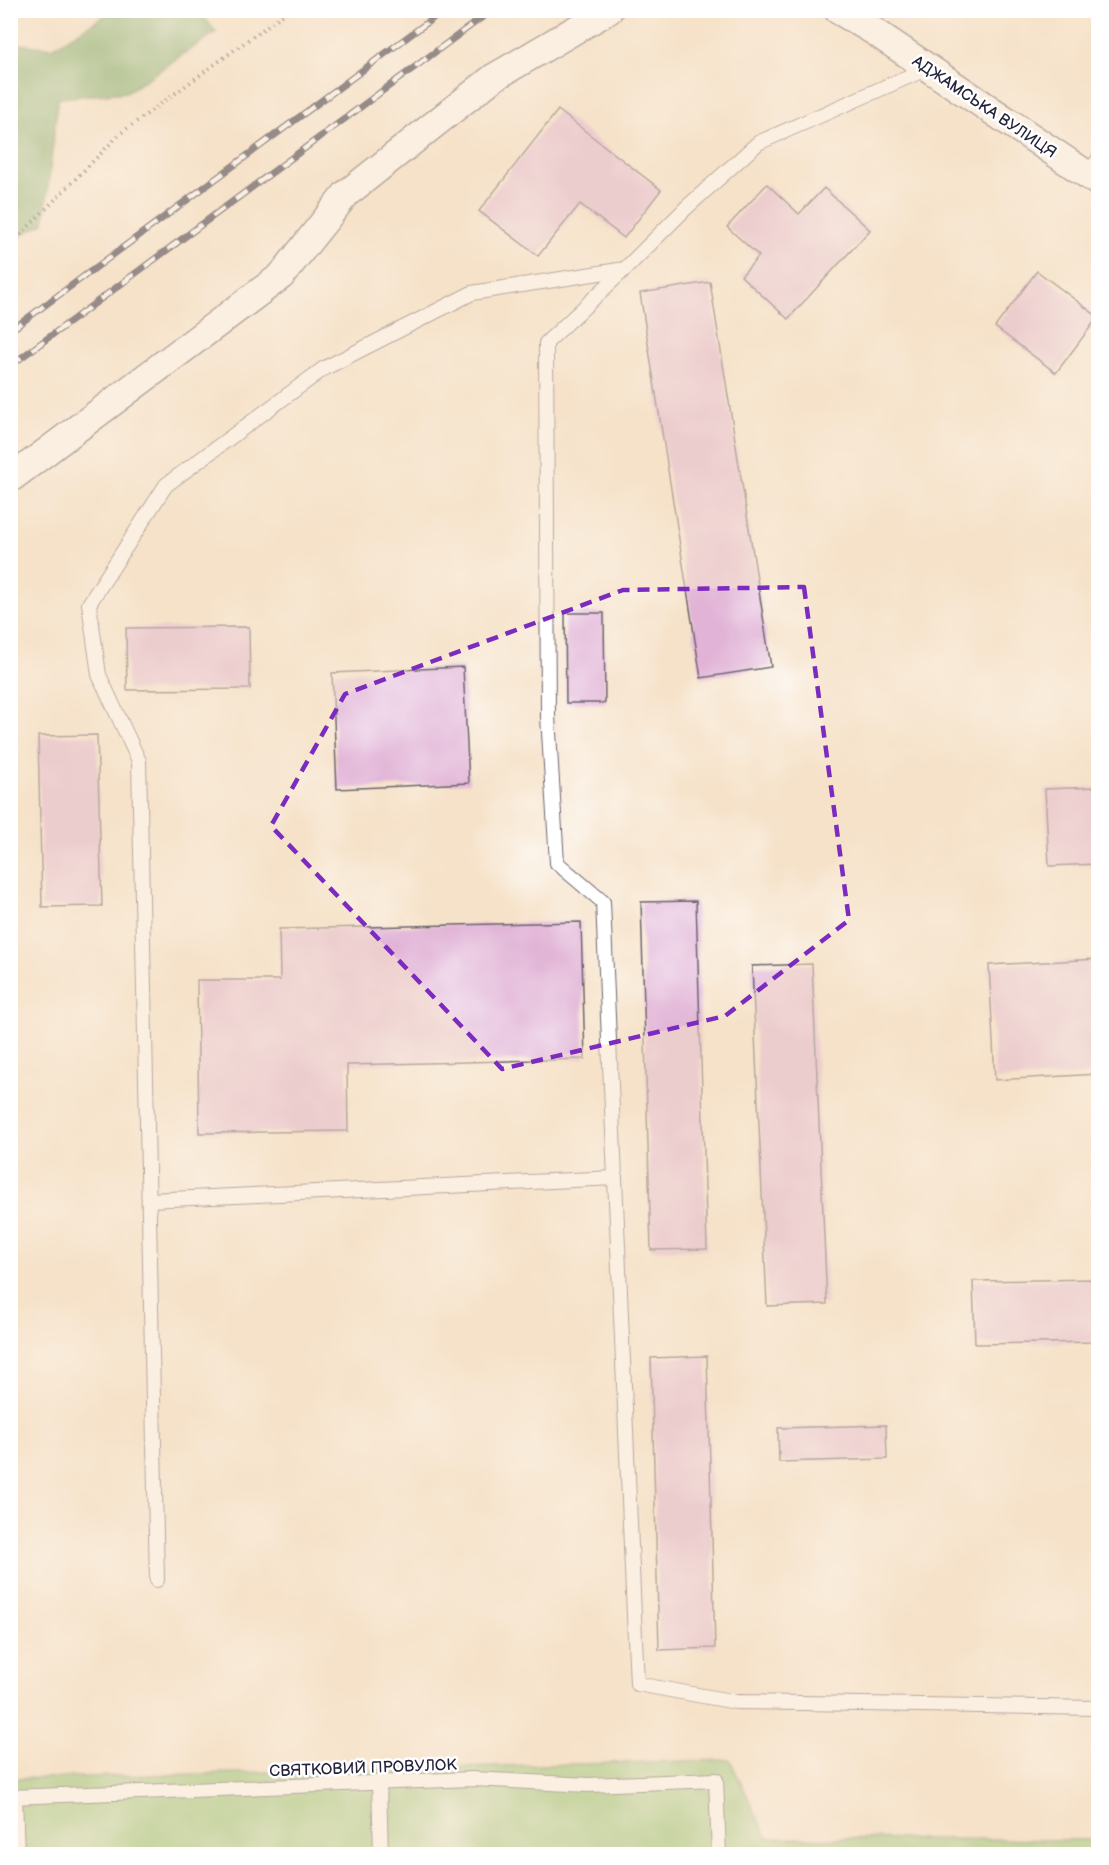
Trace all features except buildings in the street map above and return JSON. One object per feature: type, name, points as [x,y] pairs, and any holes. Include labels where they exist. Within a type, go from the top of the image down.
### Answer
[{"type":"street","points":[[10,479],[281,276],[346,194],[493,78],[609,10]]},
{"type":"street","name":"АДЖАМСЬКА ВУЛИЦЯ","points":[[838,10],[1094,172]]},
{"type":"lane","points":[[928,68],[758,143],[687,207],[546,343],[548,716],[557,863],[603,902],[637,1684],[736,1702],[1098,1708]]},
{"type":"lane","points":[[157,1580],[139,761],[99,675],[88,604],[166,485],[323,369],[472,293],[625,269]]},
{"type":"lane","points":[[149,1200],[615,1178]]},
{"type":"lane","name":"СВЯТКОВИЙ ПРОВУЛОК","points":[[13,1797],[472,1779],[589,1785],[716,1780],[720,1854]]},
{"type":"lane","points":[[379,1783],[381,1854]]},
{"type":"lane","points":[[13,1797],[17,1854]]},
{"type":"path","points":[[10,241],[21,234],[121,133],[289,10]]},
{"type":"highlighted area","points":[[804,587],[849,920],[725,1016],[502,1069],[271,826],[345,694],[623,590]]},
{"type":"green space","points":[[114,10],[199,11],[216,32],[127,92],[58,98],[44,223],[11,240],[11,43],[52,48]]},
{"type":"green space","points":[[730,1760],[767,1838],[1098,1840],[1098,1854],[11,1854],[10,1779]]},
{"type":"railway","points":[[10,331],[444,10]]},
{"type":"railway","points":[[10,366],[492,10]]}]
